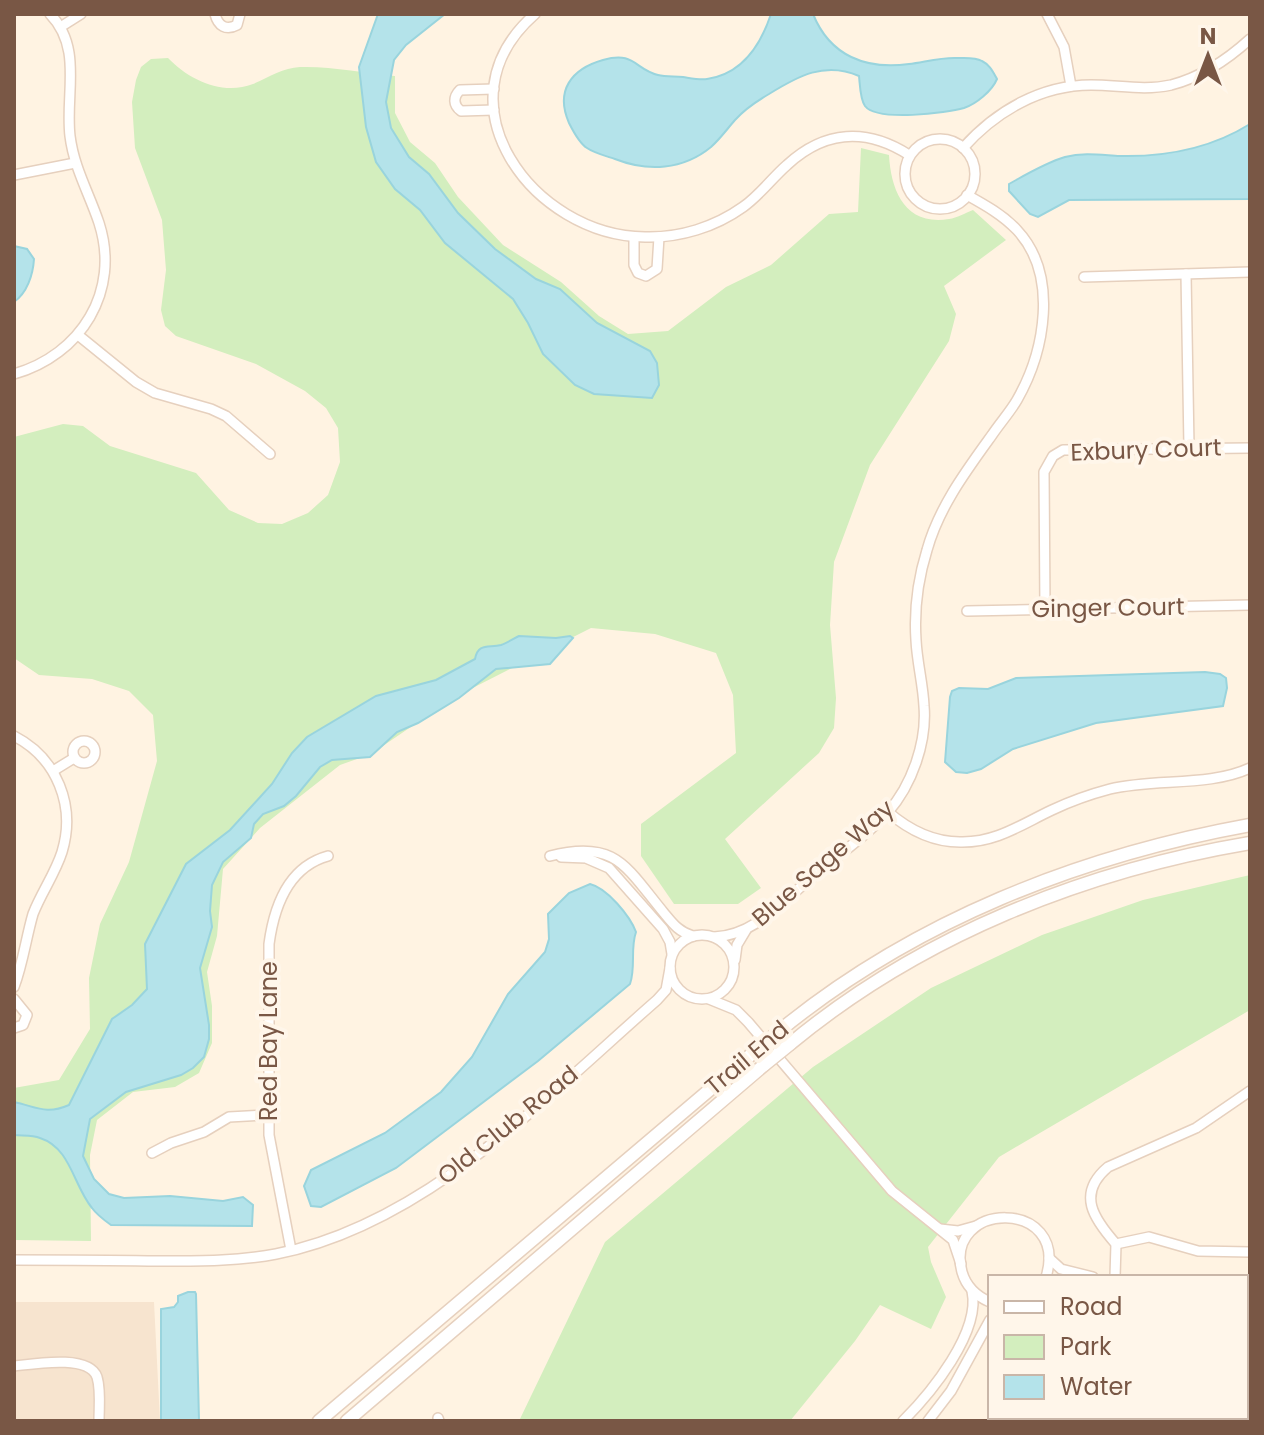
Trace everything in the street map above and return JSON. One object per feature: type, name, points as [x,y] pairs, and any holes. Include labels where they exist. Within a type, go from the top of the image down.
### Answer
[{"type":"street","points":[[14,374],[52,359],[66,348],[94,309],[102,282],[104,255],[99,223],[75,163],[68,112],[72,69],[62,26],[50,14]]},
{"type":"street","points":[[62,26],[81,14]]},
{"type":"street","points":[[215,14],[219,24],[225,28],[237,25],[240,14]]},
{"type":"street","points":[[535,14],[514,36],[505,53],[494,89],[494,110],[504,151],[514,169],[543,198],[558,210],[593,227],[634,237],[659,237],[706,227],[727,217],[758,195],[798,155],[843,136],[878,139],[909,155]]},
{"type":"street","points":[[1047,14],[1064,47],[1071,86]]},
{"type":"street","points":[[963,148],[980,128],[1009,108],[1071,86],[1151,88],[1171,85],[1209,70],[1250,39]]},
{"type":"street","points":[[494,89],[460,90],[454,100],[461,111],[494,110]]},
{"type":"street","points":[[939,139],[955,142],[963,148],[973,163],[974,172],[967,195],[954,206],[945,208],[919,202],[905,181],[909,155],[924,143],[939,139]]},
{"type":"street","points":[[14,175],[75,163]]},
{"type":"street","name":"Blue Sage Way","points":[[714,937],[746,930],[888,812],[911,775],[923,734],[925,710],[915,618],[927,547],[959,481],[1025,386],[1040,344],[1042,325],[1042,283],[1029,246],[1006,220],[967,195]]},
{"type":"street","points":[[634,237],[634,265],[638,273],[646,276],[657,269],[659,237]]},
{"type":"street","points":[[1084,277],[1250,272]]},
{"type":"street","points":[[1186,274],[1189,447]]},
{"type":"street","points":[[78,335],[136,382],[155,393],[226,416],[270,454]]},
{"type":"street","name":"Exbury Court","points":[[1045,609],[1044,472],[1046,463],[1053,456],[1063,450],[1250,448]]},
{"type":"street","name":"Ginger Court","points":[[967,611],[1250,605]]},
{"type":"street","points":[[14,736],[38,753],[53,771],[65,798],[67,816],[62,854],[33,917],[14,987]]},
{"type":"street","points":[[53,771],[74,758]]},
{"type":"street","points":[[888,812],[905,827],[922,835],[959,842],[978,841],[997,837],[1055,809],[1110,789],[1158,781],[1218,777],[1250,768]]},
{"type":"street","name":"Trail End","points":[[319,1421],[801,1013],[901,947],[960,916],[1020,890],[1144,848],[1250,825]]},
{"type":"street","name":"Trail End","points":[[347,1421],[764,1065],[858,993],[910,961],[1025,906],[1149,865],[1250,843]]},
{"type":"street","points":[[688,996],[677,987],[670,968],[670,942],[663,929],[609,868],[586,858],[550,856],[575,849],[608,854],[625,866],[678,930],[693,936],[714,937],[730,951],[734,966],[732,981],[736,1010]]},
{"type":"street","name":"Red Bay Lane","points":[[291,1250],[272,1156],[268,1115],[269,944],[278,902],[296,875],[316,859],[328,856]]},
{"type":"street","name":"Blue Sage Way","points":[[734,966],[737,945],[746,930]]},
{"type":"street","points":[[672,954],[681,943],[693,936]]},
{"type":"street","name":"Old Club Road","points":[[14,1260],[188,1261],[257,1257],[291,1250],[361,1225],[447,1177],[483,1150],[657,1000],[666,990],[670,968]]},
{"type":"street","points":[[709,999],[722,993],[732,981]]},
{"type":"street","points":[[657,1000],[688,996],[709,999],[736,1010],[892,1191],[953,1240],[965,1281],[972,1291],[975,1304],[973,1316],[950,1363],[903,1421]]},
{"type":"street","points":[[14,999],[27,1015],[23,1025],[14,1028]]},
{"type":"street","points":[[1115,1275],[1116,1244],[1095,1218],[1091,1207],[1093,1187],[1098,1176],[1108,1167],[1189,1132],[1250,1091]]},
{"type":"street","points":[[152,1153],[204,1132],[229,1117],[268,1115]]},
{"type":"street","points":[[940,1229],[958,1231],[996,1217],[1024,1220],[1040,1234],[1049,1258],[1061,1269],[1085,1275]]},
{"type":"street","points":[[961,1264],[962,1247],[977,1226]]},
{"type":"street","points":[[1116,1244],[1149,1237],[1198,1251],[1250,1252]]},
{"type":"street","points":[[1046,1275],[1049,1258]]},
{"type":"street","points":[[972,1291],[988,1301]]},
{"type":"street","points":[[928,1421],[963,1370],[988,1324]]},
{"type":"street","points":[[14,1366],[44,1363],[87,1365],[98,1380],[99,1421]]},
{"type":"street","points":[[950,1363],[963,1370]]},
{"type":"shaded area","points":[[14,1302],[154,1302],[160,1421],[14,1421]]},
{"type":"green space","points":[[168,58],[196,79],[230,88],[253,84],[300,67],[395,76],[395,113],[410,142],[435,163],[458,197],[503,245],[561,282],[599,316],[628,334],[668,331],[726,287],[771,265],[829,214],[858,212],[861,148],[889,155],[897,193],[911,211],[934,220],[952,218],[973,210],[1006,240],[944,286],[956,314],[949,341],[870,465],[834,562],[830,625],[836,698],[834,728],[819,753],[725,839],[761,888],[738,904],[674,904],[641,856],[641,824],[736,753],[733,695],[716,653],[655,634],[591,628],[455,697],[371,754],[340,765],[260,828],[223,869],[217,936],[207,972],[212,1006],[212,1043],[199,1073],[175,1087],[133,1092],[97,1120],[90,1155],[91,1241],[14,1240],[14,1088],[59,1080],[90,1029],[89,978],[100,924],[129,862],[157,761],[153,715],[129,691],[92,679],[39,675],[14,658],[14,437],[63,424],[83,426],[110,446],[196,473],[229,510],[258,523],[282,524],[308,513],[328,495],[340,462],[338,428],[326,408],[305,391],[256,364],[176,336],[165,326],[161,310],[166,270],[162,220],[135,148],[132,102],[141,67],[151,59]]},
{"type":"green space","points":[[1250,875],[1250,1010],[999,1157],[928,1247],[946,1297],[931,1329],[880,1305],[790,1421],[519,1421],[605,1242],[813,1067],[931,988],[1042,935],[1143,900]]},
{"type":"green space","points":[[1250,1343],[1250,1421],[1032,1421],[1248,1419]]},
{"type":"water","points":[[378,14],[445,14],[406,45],[394,60],[386,102],[391,128],[409,157],[429,174],[458,213],[495,249],[536,279],[560,289],[597,323],[650,351],[657,363],[659,385],[652,398],[594,394],[575,385],[543,354],[513,299],[445,243],[420,210],[395,189],[376,162],[366,127],[359,67]]},
{"type":"water","points":[[771,14],[813,14],[829,40],[851,57],[864,62],[893,65],[945,58],[973,58],[987,65],[997,79],[983,96],[964,108],[897,115],[872,111],[865,106],[859,76],[823,70],[791,81],[764,97],[739,116],[715,144],[700,155],[665,166],[627,163],[587,148],[576,137],[564,101],[569,83],[582,69],[603,60],[622,58],[661,76],[707,79],[719,76],[748,56],[762,36]]},
{"type":"water","points":[[1250,124],[1250,199],[1069,200],[1038,217],[1030,214],[1009,191],[1009,184],[1065,157],[1086,154],[1137,156],[1188,150],[1219,140]]},
{"type":"water","points":[[14,246],[27,249],[34,259],[28,283],[14,302]]},
{"type":"water","points":[[519,636],[573,638],[550,664],[496,669],[459,698],[397,732],[370,757],[332,760],[320,767],[284,806],[263,814],[254,824],[251,838],[223,862],[212,885],[212,927],[200,968],[209,1025],[204,1057],[181,1075],[126,1092],[90,1119],[83,1156],[94,1179],[109,1194],[124,1198],[170,1196],[223,1201],[243,1197],[253,1205],[252,1226],[111,1225],[92,1208],[59,1150],[40,1138],[14,1135],[14,1102],[48,1110],[69,1105],[112,1019],[147,989],[145,944],[186,864],[230,830],[272,784],[292,753],[307,737],[376,696],[436,680],[475,659],[481,648],[501,645]]},
{"type":"water","points":[[1205,672],[1226,678],[1223,706],[1096,723],[1013,749],[981,769],[967,773],[956,772],[945,762],[950,697],[952,691],[959,688],[988,689],[1016,678]]},
{"type":"water","points":[[590,884],[604,891],[617,904],[636,932],[630,984],[538,1061],[396,1168],[321,1207],[311,1206],[304,1186],[311,1170],[385,1133],[441,1092],[472,1057],[508,994],[545,952],[549,939],[548,914],[569,893]]},
{"type":"water","points":[[188,1292],[196,1294],[199,1421],[161,1421],[161,1309],[174,1307],[178,1296]]}]
